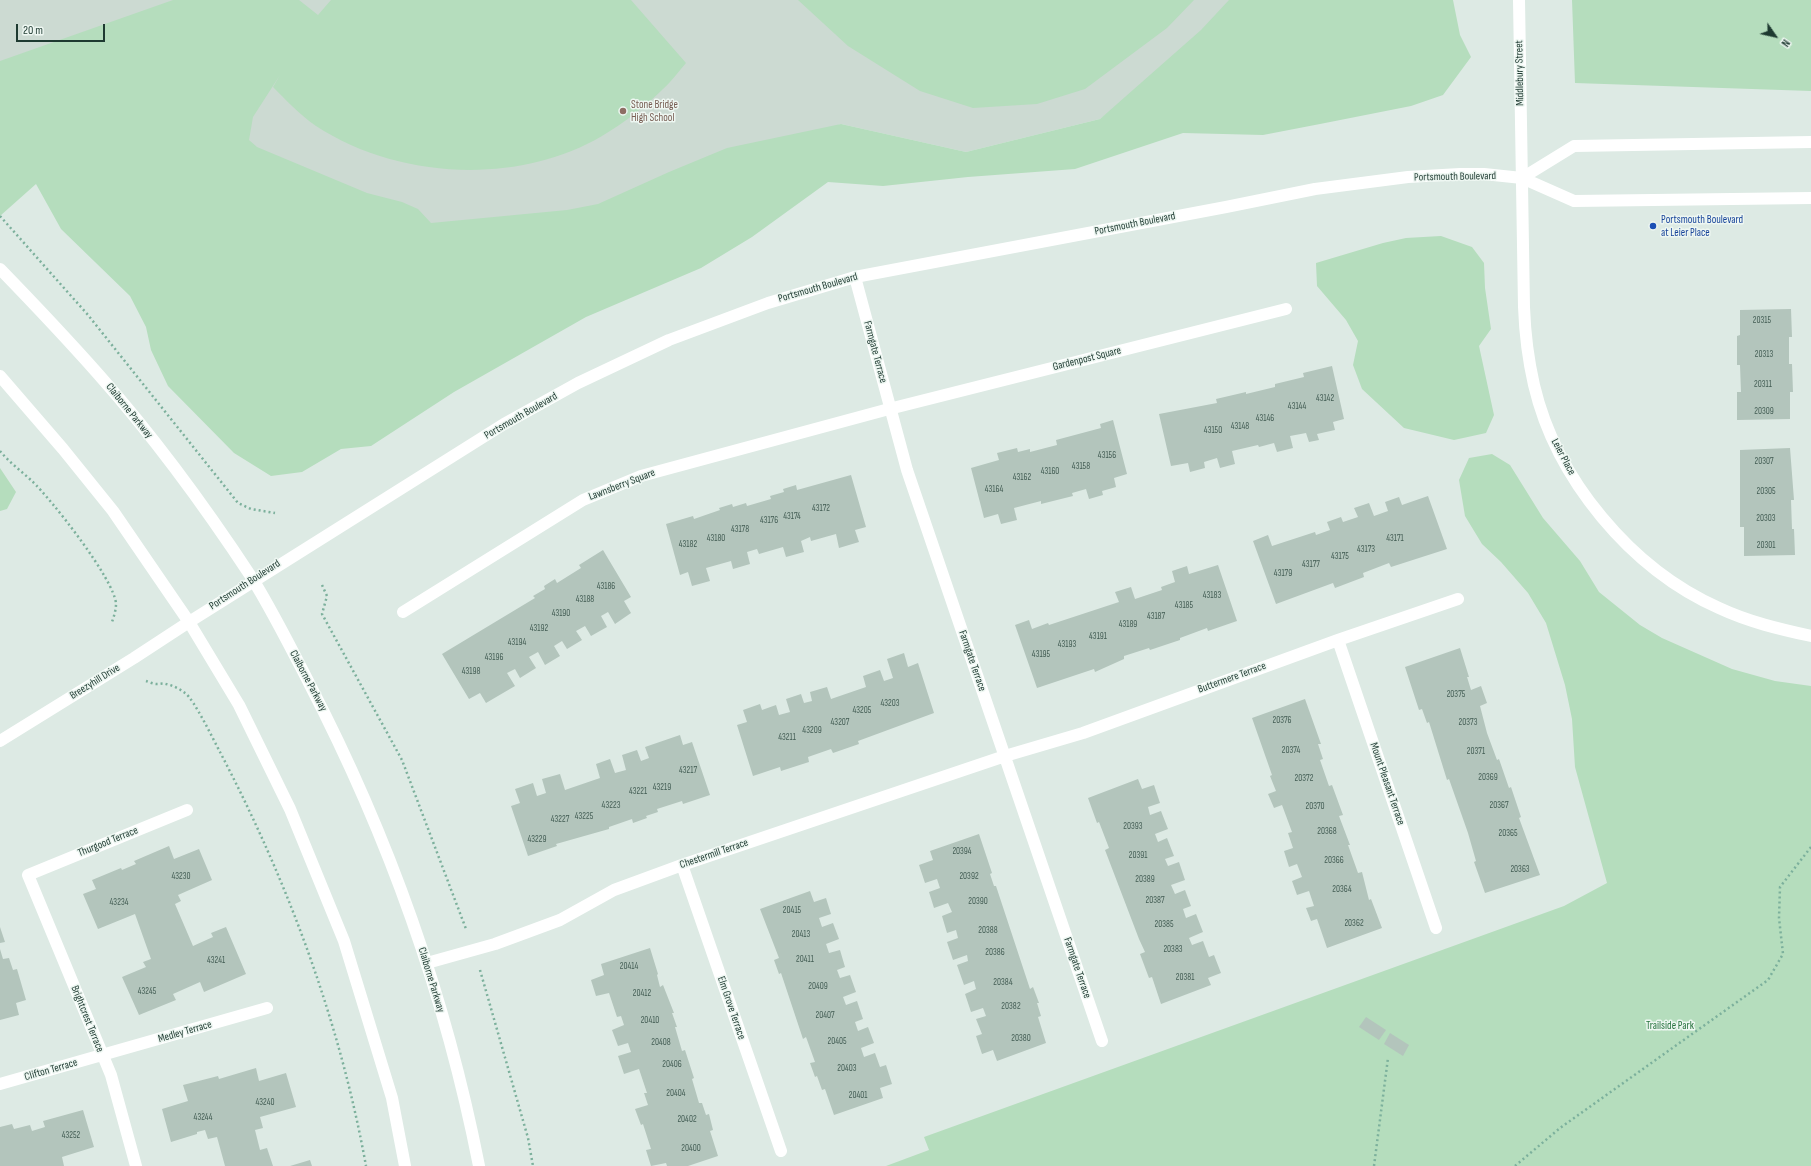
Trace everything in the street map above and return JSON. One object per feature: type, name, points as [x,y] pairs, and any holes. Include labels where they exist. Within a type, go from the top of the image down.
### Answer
[{"type":"street","name":"Middlebury Street","points":[[1519,0],[1522,147]]},
{"type":"street","points":[[1522,178],[1574,146],[1811,142]]},
{"type":"street","name":"Leier Place","points":[[1522,147],[1526,339],[1534,386],[1546,420],[1570,472],[1598,513],[1632,550],[1673,582],[1725,611],[1766,626],[1811,636]]},
{"type":"street","name":"Portsmouth Boulevard","points":[[189,622],[253,580],[504,424],[578,383],[676,338],[768,303],[855,277],[1315,189],[1408,177],[1484,174],[1522,178],[1574,201],[1811,198]]},
{"type":"street","name":"Claiborne Parkway","points":[[0,269],[100,375],[143,427],[197,498],[253,580],[337,738],[388,856],[427,963],[453,1054],[479,1166]]},
{"type":"street","name":"Farmgate Terrace","points":[[855,277],[906,470],[1102,1041]]},
{"type":"street","name":"Gardenpost Square","points":[[889,409],[1286,309]]},
{"type":"street","points":[[0,376],[63,449],[113,511],[189,622],[239,705],[290,810],[344,941],[392,1098],[405,1166]]},
{"type":"street","name":"Lawnsberry Square","points":[[403,612],[583,500],[640,476],[889,409]]},
{"type":"street","name":"Buttermere Terrace","points":[[1005,756],[1083,732],[1338,640],[1458,599]]},
{"type":"street","name":"Breezyhill Drive","points":[[0,741],[189,622]]},
{"type":"street","name":"Mount Pleasant Terrace","points":[[1338,640],[1436,928]]},
{"type":"street","name":"Chestermill Terrace","points":[[427,963],[495,944],[560,920],[614,890],[682,865],[1005,756]]},
{"type":"street","name":"Thurgood Terrace","points":[[28,874],[187,810]]},
{"type":"street","name":"Elm Grove Terrace","points":[[682,865],[781,1151]]},
{"type":"street","name":"Brightcrest Terrace","points":[[28,874],[111,1075],[136,1166]]},
{"type":"street","name":"Medley Terrace","points":[[102,1055],[267,1008]]},
{"type":"street","name":"Clifton Terrace","points":[[0,1084],[102,1055]]},
{"type":"path","points":[[0,216],[88,315],[238,503],[251,509],[275,513]]},
{"type":"path","points":[[0,452],[32,481],[47,498],[84,546],[109,582],[116,604],[112,622]]},
{"type":"path","points":[[322,585],[327,596],[322,614],[402,760],[474,949],[528,1138],[533,1166]]},
{"type":"path","points":[[146,681],[156,684],[164,683],[186,693],[235,780],[274,866],[304,939],[341,1056],[360,1134],[366,1166]]},
{"type":"path","points":[[1514,1166],[1560,1128],[1768,980],[1783,954],[1779,918],[1780,887],[1811,847]]},
{"type":"path","points":[[1374,1166],[1388,1058]]},
{"type":"shaded area","name":"Stone Bridge High School","points":[[0,0],[1266,0],[1100,119],[966,152],[841,124],[555,230],[403,233],[235,167],[0,182]]},
{"type":"green space","points":[[173,0],[299,0],[318,15],[331,0],[631,0],[686,63],[668,84],[648,103],[625,121],[602,136],[569,152],[533,163],[496,169],[458,170],[420,166],[383,157],[348,144],[310,122],[273,87],[280,75],[253,117],[249,140],[257,147],[367,193],[402,202],[418,209],[431,223],[567,210],[598,204],[727,148],[841,124],[966,152],[1100,119],[1201,30],[1229,0],[1453,0],[1460,35],[1471,57],[1443,95],[1411,106],[1320,124],[1263,135],[1183,133],[1075,169],[968,177],[883,186],[828,182],[752,237],[701,268],[586,317],[454,392],[371,446],[341,449],[302,472],[271,476],[234,453],[168,386],[151,350],[146,327],[130,296],[61,229],[36,184],[0,216],[0,61]]},
{"type":"green space","points":[[798,0],[1194,0],[1167,28],[1085,89],[1037,104],[973,108],[920,91],[848,46]]},
{"type":"green space","points":[[1572,0],[1811,0],[1811,91],[1575,83]]},
{"type":"green space","points":[[1441,236],[1472,247],[1484,263],[1485,288],[1491,329],[1479,346],[1494,415],[1486,433],[1454,440],[1404,428],[1362,389],[1353,365],[1358,341],[1346,320],[1317,286],[1316,263],[1383,243],[1406,238]]},
{"type":"green space","name":"Trailside Park","points":[[1492,454],[1510,465],[1543,518],[1580,561],[1599,592],[1640,625],[1662,638],[1732,669],[1775,681],[1811,686],[1811,1166],[886,1166],[929,1150],[924,1137],[1564,906],[1607,883],[1575,767],[1572,719],[1565,685],[1546,623],[1528,593],[1501,562],[1482,544],[1465,516],[1459,480],[1469,458]]},
{"type":"green space","points":[[0,468],[16,492],[7,509],[0,511]]},
{"type":"building","points":[[1791,309],[1792,337],[1789,337],[1789,364],[1792,364],[1793,392],[1790,392],[1790,419],[1737,420],[1737,392],[1741,392],[1740,365],[1737,365],[1737,336],[1740,335],[1740,310]]},
{"type":"building","points":[[1332,366],[1344,419],[1333,422],[1335,430],[1317,434],[1319,440],[1309,442],[1306,433],[1290,436],[1293,448],[1277,452],[1274,443],[1232,451],[1235,464],[1220,468],[1217,458],[1204,462],[1205,468],[1190,472],[1188,463],[1171,466],[1159,414],[1217,403],[1216,399],[1275,387],[1275,384],[1304,377],[1303,373]]},
{"type":"building","points":[[1113,420],[1127,474],[1114,478],[1116,487],[1102,491],[1103,495],[1089,499],[1086,489],[1072,493],[1073,496],[1041,504],[1041,501],[1014,508],[1017,520],[1001,524],[998,514],[984,518],[971,468],[999,460],[997,453],[1017,448],[1018,452],[1030,449],[1030,452],[1057,445],[1056,440],[1101,428],[1100,424]]},
{"type":"building","points":[[1790,448],[1794,500],[1791,500],[1792,529],[1794,529],[1795,555],[1744,556],[1744,527],[1740,527],[1740,450]]},
{"type":"building","points":[[851,475],[866,527],[855,530],[859,542],[839,548],[836,534],[811,541],[810,537],[801,541],[804,552],[786,557],[783,547],[759,554],[757,549],[747,552],[750,564],[733,569],[731,561],[706,568],[710,581],[692,586],[688,572],[680,575],[666,524],[693,516],[694,519],[732,504],[733,507],[746,503],[747,506],[771,499],[770,496],[784,492],[783,489],[796,485],[797,490]]},
{"type":"building","points":[[1428,496],[1447,549],[1391,567],[1389,563],[1363,573],[1364,577],[1335,588],[1333,583],[1276,604],[1253,541],[1268,535],[1272,546],[1315,532],[1316,535],[1330,530],[1327,522],[1341,517],[1343,522],[1358,517],[1354,508],[1369,503],[1374,516],[1388,511],[1385,502],[1399,497],[1402,505]]},
{"type":"building","points":[[603,550],[631,597],[624,601],[631,613],[615,624],[608,612],[601,616],[607,627],[591,636],[585,626],[576,631],[582,640],[567,649],[562,641],[554,646],[560,656],[545,665],[538,652],[529,657],[536,668],[520,678],[515,669],[507,673],[515,686],[486,703],[480,693],[469,699],[442,654],[535,598],[533,596],[545,589],[544,586],[555,579],[557,583],[581,568],[579,565]]},
{"type":"building","points":[[1218,565],[1237,621],[1208,631],[1207,628],[1180,638],[1180,640],[1150,650],[1149,648],[1124,656],[1124,659],[1095,672],[1094,669],[1037,688],[1015,625],[1029,620],[1032,629],[1048,623],[1049,625],[1119,602],[1115,592],[1131,587],[1135,599],[1162,590],[1161,587],[1175,582],[1172,571],[1187,566],[1189,574]]},
{"type":"building","points":[[1460,648],[1469,677],[1467,677],[1471,690],[1481,686],[1487,703],[1480,706],[1487,733],[1497,760],[1499,759],[1509,788],[1511,787],[1521,817],[1519,818],[1540,875],[1485,893],[1474,862],[1476,861],[1468,833],[1449,779],[1447,780],[1429,722],[1427,723],[1422,709],[1419,710],[1405,667]]},
{"type":"building","points":[[904,653],[908,667],[918,663],[934,713],[858,741],[859,744],[833,753],[831,749],[808,757],[809,762],[781,771],[780,767],[753,776],[737,725],[747,722],[743,710],[760,704],[762,710],[776,705],[779,715],[790,712],[786,699],[801,694],[804,703],[812,701],[810,692],[827,687],[831,699],[866,687],[863,676],[880,670],[884,681],[893,678],[887,659]]},
{"type":"building","points":[[1305,699],[1321,744],[1318,744],[1323,759],[1320,760],[1329,786],[1332,785],[1343,815],[1339,816],[1350,845],[1348,845],[1358,873],[1362,872],[1369,900],[1371,899],[1382,928],[1327,948],[1317,919],[1311,921],[1306,908],[1314,906],[1309,891],[1297,895],[1292,881],[1302,877],[1297,864],[1289,867],[1284,851],[1293,848],[1288,833],[1292,832],[1282,805],[1274,808],[1268,794],[1276,791],[1252,718]]},
{"type":"building","points":[[680,735],[683,745],[692,742],[710,795],[683,804],[682,801],[657,809],[658,812],[646,816],[647,818],[633,823],[632,819],[609,827],[609,829],[556,844],[557,846],[528,856],[511,806],[520,803],[515,789],[533,783],[537,796],[546,793],[542,779],[560,774],[565,790],[600,778],[596,764],[610,759],[615,773],[626,770],[622,755],[637,750],[641,761],[649,758],[645,747]]},
{"type":"building","points":[[1138,779],[1142,789],[1154,785],[1160,803],[1148,807],[1150,815],[1161,811],[1168,829],[1155,834],[1158,842],[1167,838],[1174,856],[1165,859],[1168,866],[1179,862],[1185,880],[1171,885],[1175,894],[1185,890],[1191,906],[1183,909],[1186,918],[1196,914],[1203,932],[1189,938],[1192,945],[1203,941],[1209,957],[1214,955],[1221,973],[1208,978],[1211,985],[1161,1004],[1152,977],[1149,978],[1140,954],[1145,952],[1105,850],[1109,848],[1099,822],[1097,823],[1088,798]]},
{"type":"building","points":[[979,834],[992,873],[990,874],[994,886],[996,886],[1030,989],[1033,987],[1039,1003],[1037,1003],[1041,1016],[1038,1017],[1046,1043],[997,1061],[993,1050],[982,1054],[976,1036],[982,1034],[976,1019],[986,1016],[983,1008],[971,1012],[965,994],[976,989],[974,981],[964,985],[957,965],[968,961],[967,955],[953,960],[947,942],[958,938],[956,930],[947,933],[942,916],[952,912],[948,903],[934,908],[929,892],[940,888],[937,879],[925,883],[919,865],[933,860],[930,851]]},
{"type":"building","points":[[169,846],[174,859],[199,849],[212,880],[178,895],[181,901],[175,904],[193,946],[213,937],[211,933],[226,927],[246,974],[204,992],[200,982],[173,994],[176,1000],[139,1015],[122,977],[146,967],[143,962],[151,959],[135,914],[98,929],[83,894],[96,889],[92,880],[121,868],[122,870],[136,864],[134,861]]},
{"type":"building","points":[[810,891],[814,902],[826,898],[831,914],[819,918],[822,927],[833,923],[839,939],[826,944],[829,953],[840,950],[845,967],[837,970],[840,978],[850,975],[856,992],[843,997],[846,1005],[857,1001],[863,1019],[855,1022],[858,1031],[868,1027],[874,1043],[861,1048],[864,1057],[875,1053],[880,1067],[886,1065],[892,1084],[880,1088],[883,1098],[834,1115],[825,1089],[822,1090],[817,1076],[815,1077],[810,1063],[815,1062],[806,1037],[803,1039],[781,973],[779,974],[774,960],[779,958],[760,909]]},
{"type":"building","points":[[0,927],[5,942],[0,943]]},
{"type":"building","points":[[650,948],[658,974],[660,987],[663,985],[674,1013],[672,1013],[677,1027],[675,1027],[682,1051],[685,1050],[694,1078],[692,1079],[699,1103],[702,1103],[706,1115],[709,1114],[713,1130],[710,1131],[718,1156],[688,1166],[667,1166],[666,1163],[651,1166],[646,1150],[651,1149],[643,1124],[641,1125],[635,1109],[648,1105],[644,1093],[647,1093],[639,1069],[624,1074],[618,1056],[631,1052],[628,1043],[618,1046],[612,1030],[624,1025],[621,1016],[617,1017],[609,993],[596,996],[591,980],[604,975],[601,964]]},
{"type":"building","points":[[0,949],[3,959],[9,958],[13,970],[17,969],[26,1000],[16,1003],[19,1015],[0,1020]]},
{"type":"building","points":[[1366,1017],[1386,1030],[1379,1040],[1359,1027]]},
{"type":"building","points":[[1390,1033],[1409,1045],[1403,1056],[1384,1044]]},
{"type":"building","points":[[256,1068],[259,1081],[286,1073],[296,1107],[260,1117],[263,1128],[255,1130],[260,1150],[267,1148],[273,1166],[225,1166],[217,1137],[208,1139],[205,1130],[171,1142],[162,1109],[188,1101],[183,1085],[218,1076],[219,1079]]},
{"type":"building","points":[[83,1110],[94,1147],[62,1157],[64,1166],[0,1166],[0,1127],[12,1124],[14,1129],[30,1125],[32,1131],[45,1127],[43,1121]]},
{"type":"building","points":[[310,1160],[312,1166],[290,1166]]},
{"type":"place","name":"Stone Bridge High School","points":[[623,111]]},
{"type":"place","name":"Portsmouth Boulevard at Leier Place","points":[[1653,226]]}]
